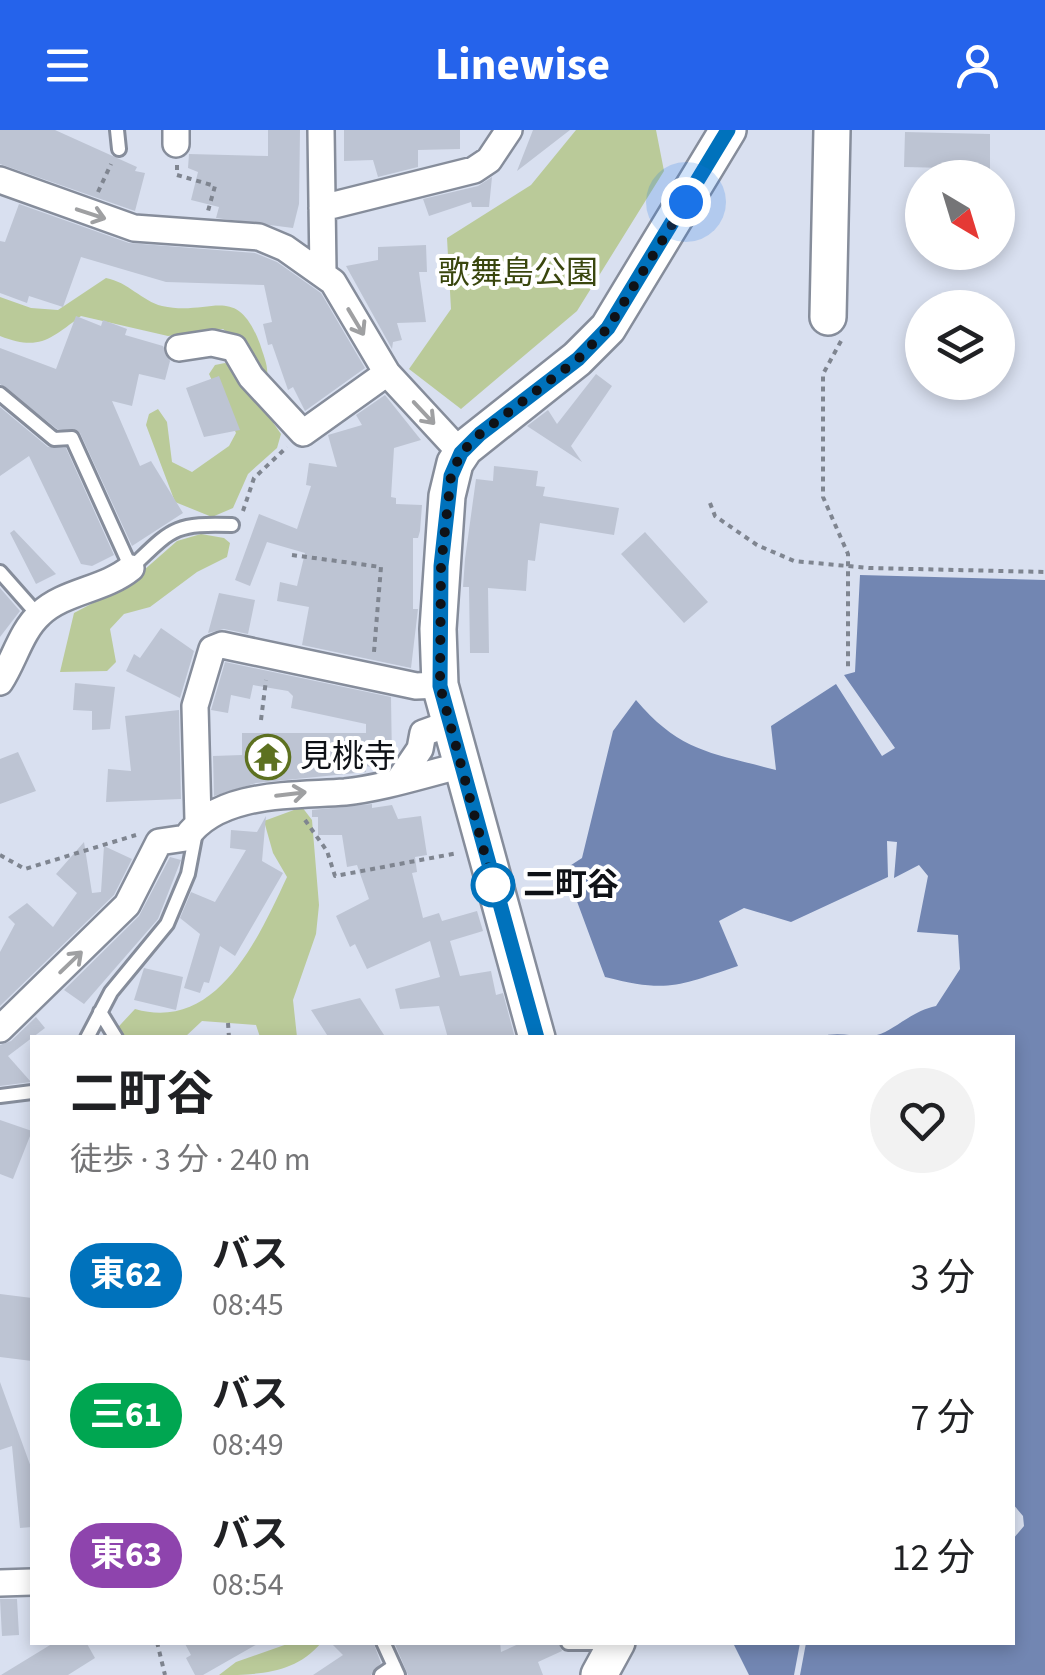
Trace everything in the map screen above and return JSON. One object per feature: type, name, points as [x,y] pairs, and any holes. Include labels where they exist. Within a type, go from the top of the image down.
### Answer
[{"type":"street","points":[[321,130],[324,272]]},
{"type":"street","points":[[322,208],[474,170],[489,160],[510,130]]},
{"type":"street","points":[[536,1035],[440,686],[438,630],[447,496],[461,453],[608,328],[728,130]]},
{"type":"street","points":[[832,130],[835,326]]},
{"type":"street","points":[[0,180],[134,228],[259,237],[324,272],[387,373],[461,453]]},
{"type":"street","points":[[179,348],[212,343],[234,348],[251,376],[303,433],[387,373]]},
{"type":"street","points":[[0,682],[38,615],[50,605],[114,581],[130,568]]},
{"type":"street","points":[[198,820],[194,706],[212,649],[222,645],[369,676],[440,686]]},
{"type":"street","points":[[398,780],[420,749],[423,733],[448,724]]},
{"type":"street","points":[[0,1029],[127,905],[159,842],[178,842],[198,820],[290,792],[346,792],[460,766]]},
{"type":"street","points":[[0,1581],[30,1582]]},
{"type":"street","points":[[599,1675],[616,1645]]},
{"type":"lane","points":[[117,130],[119,149]]},
{"type":"lane","points":[[0,394],[54,439],[72,438],[130,568],[172,530],[190,524],[232,525]]},
{"type":"lane","points":[[0,572],[38,615]]},
{"type":"lane","points":[[89,1035],[100,1012],[167,924],[188,874],[198,820]]},
{"type":"lane","points":[[100,1012],[114,1035]]},
{"type":"lane","points":[[0,1096],[30,1092]]},
{"type":"lane","points":[[381,1675],[396,1670],[384,1645]]},
{"type":"path","points":[[176,137],[177,174],[215,186],[202,230]]},
{"type":"path","points":[[88,214],[119,149]]},
{"type":"path","points":[[835,326],[823,374],[822,497],[849,565],[848,671]]},
{"type":"path","points":[[232,525],[239,523],[254,478],[303,433]]},
{"type":"path","points":[[710,503],[715,516],[772,554],[794,561],[1045,572]]},
{"type":"path","points":[[292,555],[381,567],[369,676]]},
{"type":"path","points":[[261,720],[269,654]]},
{"type":"path","points":[[290,792],[327,851],[335,876],[482,848]]},
{"type":"path","points":[[0,855],[25,869],[136,835],[159,842]]},
{"type":"path","points":[[228,1023],[230,1035]]},
{"type":"path","points":[[158,1645],[166,1675]]},
{"type":"green space","name":"歌舞島公園","points":[[576,130],[656,130],[664,171],[577,311],[461,409],[409,369],[451,309],[447,238],[531,185]]},
{"type":"green space","points":[[106,278],[162,306],[220,305],[241,313],[260,344],[267,368],[266,382],[235,338],[223,329],[168,336],[81,316],[43,341],[25,343],[0,336],[0,297],[31,308],[58,310]]},
{"type":"green space","points":[[225,363],[236,369],[281,434],[277,448],[248,474],[233,508],[212,517],[175,502],[146,425],[149,414],[158,409],[167,422],[172,462],[192,472],[229,446],[236,433],[209,374],[215,365]]},
{"type":"green space","points":[[201,534],[230,543],[227,557],[197,572],[150,607],[124,614],[110,629],[116,662],[107,671],[60,672],[74,613],[127,585],[177,541]]},
{"type":"green space","points":[[302,807],[312,820],[319,905],[316,934],[293,1000],[297,1035],[259,1035],[256,1025],[202,1021],[187,1035],[111,1035],[135,1009],[164,1013],[189,1007],[212,994],[248,951],[287,877],[273,853],[264,821]]},
{"type":"green space","points":[[284,1645],[319,1645],[299,1661],[274,1671],[219,1675],[236,1662]]},
{"type":"water","points":[[860,575],[1045,580],[1045,1675],[800,1675],[806,1645],[1015,1645],[1015,1537],[1024,1526],[1023,1516],[1015,1507],[1015,1035],[877,1035],[936,1006],[960,969],[958,935],[917,932],[928,876],[919,865],[894,878],[897,842],[887,841],[888,877],[791,922],[744,908],[719,921],[738,966],[659,986],[605,977],[565,869],[582,858],[613,731],[636,700],[683,741],[776,770],[771,726],[836,684],[882,756],[895,748],[844,675],[855,672]]},
{"type":"water","points":[[734,1645],[800,1645],[794,1675],[749,1675]]},
{"type":"building","points":[[0,130],[55,130],[137,167],[135,171],[145,173],[135,211],[0,164]]},
{"type":"building","points":[[268,130],[300,130],[299,204],[293,228],[216,218],[219,207],[191,200],[198,172],[188,168],[189,154],[268,156]]},
{"type":"building","points":[[344,130],[460,130],[460,149],[418,150],[418,167],[378,177],[373,160],[344,161]]},
{"type":"building","points":[[533,130],[570,130],[517,171]]},
{"type":"building","points":[[905,132],[990,134],[990,160],[905,160],[904,167]]},
{"type":"building","points":[[492,177],[489,207],[472,207],[471,202],[429,216],[423,199],[478,186]]},
{"type":"building","points":[[19,204],[129,243],[255,253],[277,262],[321,293],[365,368],[305,411],[293,387],[288,390],[272,344],[268,345],[263,324],[272,322],[264,285],[166,282],[81,257],[63,307],[29,296],[27,303],[0,293],[0,241],[5,242]]},
{"type":"building","points":[[426,245],[427,272],[419,272],[426,322],[397,323],[402,340],[393,342],[392,349],[346,266],[378,260],[378,247]]},
{"type":"building","points":[[76,316],[101,326],[103,320],[127,329],[125,335],[163,346],[170,361],[165,380],[139,374],[132,406],[112,401],[140,466],[151,461],[183,513],[132,546],[80,433],[57,429],[0,384],[0,348],[56,369]]},
{"type":"building","points":[[596,374],[612,386],[571,446],[582,462],[527,426],[548,410],[557,424]]},
{"type":"building","points":[[219,376],[240,430],[204,437],[186,388]]},
{"type":"building","points":[[385,395],[421,440],[394,448],[391,497],[396,498],[396,504],[422,505],[420,531],[418,538],[413,538],[413,609],[418,609],[411,668],[302,645],[309,607],[277,601],[280,582],[297,586],[305,553],[267,542],[250,586],[235,580],[259,514],[297,529],[311,486],[306,485],[309,463],[337,467],[328,435],[362,425],[356,415]]},
{"type":"building","points":[[0,407],[48,447],[66,448],[114,555],[92,566],[81,564],[29,456],[0,476]]},
{"type":"building","points":[[494,466],[538,471],[536,486],[545,487],[543,496],[619,508],[614,535],[540,523],[535,561],[528,560],[526,591],[488,588],[489,653],[470,653],[469,587],[463,587],[465,559],[476,479],[493,481]]},
{"type":"building","points":[[14,530],[56,574],[36,584],[10,533]]},
{"type":"building","points":[[645,532],[708,602],[684,623],[621,554]]},
{"type":"building","points":[[0,588],[20,611],[0,637]]},
{"type":"building","points":[[219,593],[255,600],[248,634],[224,629],[208,633]]},
{"type":"building","points":[[161,628],[194,651],[180,698],[126,671],[134,654],[140,658]]},
{"type":"building","points":[[225,662],[391,697],[392,762],[383,769],[365,766],[366,772],[256,783],[214,796],[213,756],[242,755],[242,733],[366,733],[366,724],[291,708],[293,696],[288,691],[253,685],[250,699],[231,695],[228,713],[211,710]]},
{"type":"building","points":[[75,683],[115,687],[110,729],[92,730],[92,711],[73,710]]},
{"type":"building","points":[[179,710],[181,799],[106,802],[108,769],[131,771],[125,716]]},
{"type":"building","points":[[18,752],[36,791],[0,804],[0,759]]},
{"type":"building","points":[[392,805],[398,819],[421,816],[427,855],[415,857],[417,872],[412,873],[423,918],[439,913],[442,921],[477,911],[483,931],[450,941],[460,976],[491,971],[496,995],[503,993],[514,1035],[447,1035],[439,1006],[400,1009],[395,989],[440,977],[430,941],[367,969],[355,944],[350,947],[336,916],[369,899],[357,865],[347,867],[342,835],[318,835],[318,817],[312,817],[312,810]]},
{"type":"building","points":[[266,816],[262,861],[283,873],[235,956],[220,946],[209,983],[204,982],[200,993],[184,988],[200,934],[180,918],[191,892],[215,902],[246,850],[230,848],[231,830],[257,832]]},
{"type":"building","points":[[84,842],[92,893],[101,892],[104,846],[132,859],[114,895],[0,1006],[0,952],[15,924],[8,917],[27,903],[53,927],[77,893],[56,874]]},
{"type":"building","points":[[170,857],[181,860],[158,919],[84,1004],[64,990],[139,916]]},
{"type":"building","points":[[144,968],[183,977],[176,1010],[134,1000]]},
{"type":"building","points":[[360,998],[384,1035],[327,1035],[311,1010]]},
{"type":"building","points":[[36,1017],[45,1028],[30,1035],[30,1039],[8,1056],[30,1082],[0,1086],[0,1045],[11,1041]]},
{"type":"building","points":[[0,1120],[30,1130],[30,1136],[13,1179],[0,1174]]},
{"type":"building","points":[[0,1294],[30,1298],[30,1361],[0,1357]]},
{"type":"building","points":[[0,1382],[30,1464],[30,1527],[20,1528],[12,1446],[0,1450]]},
{"type":"building","points":[[0,1599],[17,1599],[19,1635],[2,1636]]},
{"type":"building","points":[[50,1645],[88,1645],[95,1658],[68,1675],[1,1675]]},
{"type":"building","points":[[186,1645],[256,1645],[203,1675],[195,1675],[186,1658],[191,1655]]},
{"type":"building","points":[[333,1645],[374,1645],[381,1663],[371,1675],[313,1675],[343,1655]]},
{"type":"building","points":[[395,1645],[500,1645],[501,1652],[516,1645],[559,1645],[562,1651],[538,1662],[543,1675],[408,1675]]},
{"type":"bus line","name":"東62","points":[[536,1035],[440,686],[441,566],[451,476],[461,453],[480,434],[578,359],[621,312],[728,130]]},
{"type":"place","name":"見桃寺","points":[[268,757]]},
{"type":"place","name":"二町谷","points":[[493,885]]},
{"type":"route","points":[[493,885],[444,709],[438,670],[441,566],[451,476],[461,453],[480,434],[578,359],[608,328],[634,292],[686,202]]}]
